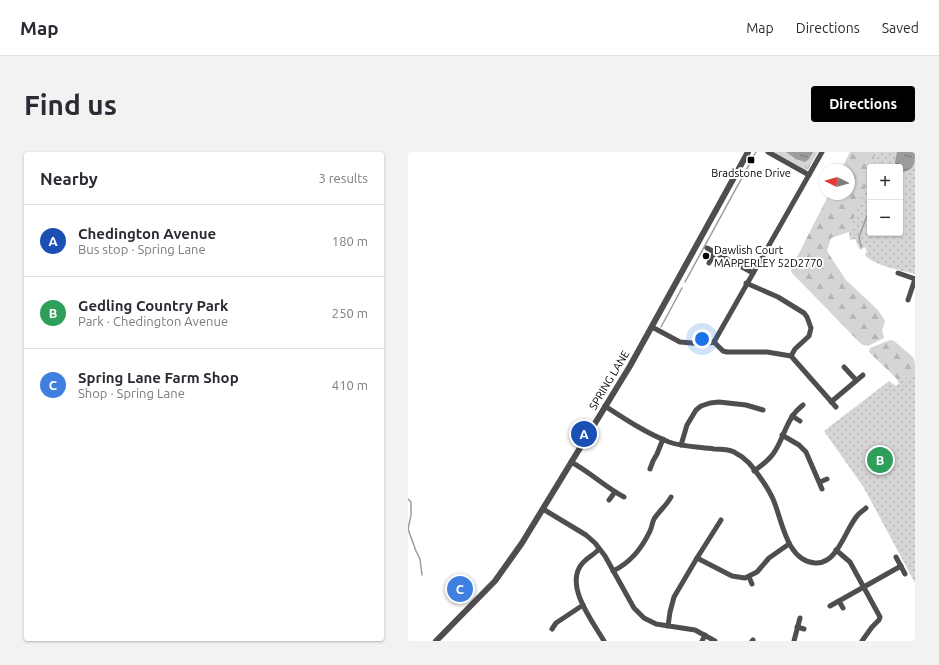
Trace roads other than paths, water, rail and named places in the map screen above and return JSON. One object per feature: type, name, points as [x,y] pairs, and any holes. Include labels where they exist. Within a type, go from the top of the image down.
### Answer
[{"type":"street","name":"SPRING LANE","points":[[436,641],[495,581],[522,543],[652,327],[748,152]]},
{"type":"street","points":[[768,152],[809,175]]},
{"type":"street","points":[[714,342],[746,283],[822,152]]},
{"type":"street","points":[[707,248],[753,273]]},
{"type":"street","points":[[709,263],[715,252]]},
{"type":"street","points":[[898,273],[915,279],[908,300]]},
{"type":"street","points":[[746,283],[778,297],[807,316],[811,328],[809,336],[795,349],[791,356]]},
{"type":"street","points":[[652,327],[680,342],[704,344],[714,342]]},
{"type":"street","points":[[714,342],[727,352],[767,352],[791,356],[836,407]]},
{"type":"street","points":[[844,366],[856,380]]},
{"type":"street","points":[[831,402],[863,375]]},
{"type":"street","points":[[681,445],[687,425],[696,410],[701,406],[719,402],[746,405],[759,411]]},
{"type":"street","points":[[754,471],[773,455],[792,416],[803,405]]},
{"type":"street","points":[[605,406],[662,439],[681,445],[728,450],[734,452],[745,460],[772,497],[789,544],[802,558],[810,563],[825,562],[831,558],[857,516],[866,508]]},
{"type":"street","points":[[792,416],[800,420]]},
{"type":"street","points":[[782,436],[799,445],[806,452],[822,489]]},
{"type":"street","points":[[650,469],[662,439]]},
{"type":"street","points":[[647,457],[653,460]]},
{"type":"street","points":[[571,462],[624,497]]},
{"type":"street","points":[[820,482],[827,478]]},
{"type":"street","points":[[609,500],[615,492]]},
{"type":"street","points":[[613,571],[632,559],[650,531],[654,519],[670,504],[671,497]]},
{"type":"street","points":[[543,509],[586,535],[600,549],[638,613],[652,623],[691,629],[715,641]]},
{"type":"street","points":[[852,512],[857,516]]},
{"type":"street","points":[[668,626],[674,597],[696,558],[721,520]]},
{"type":"street","points":[[717,526],[723,530]]},
{"type":"street","points":[[696,558],[732,576],[740,578],[749,577],[760,570],[772,555],[789,544]]},
{"type":"street","points":[[600,549],[584,562],[578,571],[577,592],[604,641]]},
{"type":"street","points":[[836,550],[850,562],[880,617],[862,641]]},
{"type":"street","points":[[896,558],[905,574]]},
{"type":"street","points":[[830,606],[901,566]]},
{"type":"street","points":[[749,577],[752,584]]},
{"type":"street","points":[[839,601],[843,608]]},
{"type":"street","points":[[552,629],[556,623],[583,605]]},
{"type":"street","points":[[794,641],[800,618]]},
{"type":"street","points":[[556,623],[562,628]]},
{"type":"street","points":[[797,627],[804,629]]},
{"type":"street","points":[[702,641],[705,636]]},
{"type":"water","points":[[786,152],[813,152],[809,159],[805,162],[796,159]]},
{"type":"water","points":[[897,152],[915,152],[914,165],[907,171],[903,172],[903,164],[895,164]]},
{"type":"waterway","points":[[685,282],[756,152]]},
{"type":"waterway","points":[[861,247],[859,237],[867,216]]},
{"type":"waterway","points":[[661,327],[682,288]]},
{"type":"waterway","points":[[408,499],[411,502],[411,515],[408,529],[420,559],[422,575]]},
{"type":"place","name":"Bradstone Drive","points":[[751,160]]},
{"type":"place","name":"Dawlish Court MAPPERLEY 52D2770","points":[[706,256]]},
{"type":"place","name":"Chedington Avenue","points":[[584,434]]},
{"type":"place","name":"Gedling Country Park","points":[[880,460]]},
{"type":"place","name":"Spring Lane Farm Shop","points":[[460,589]]}]
